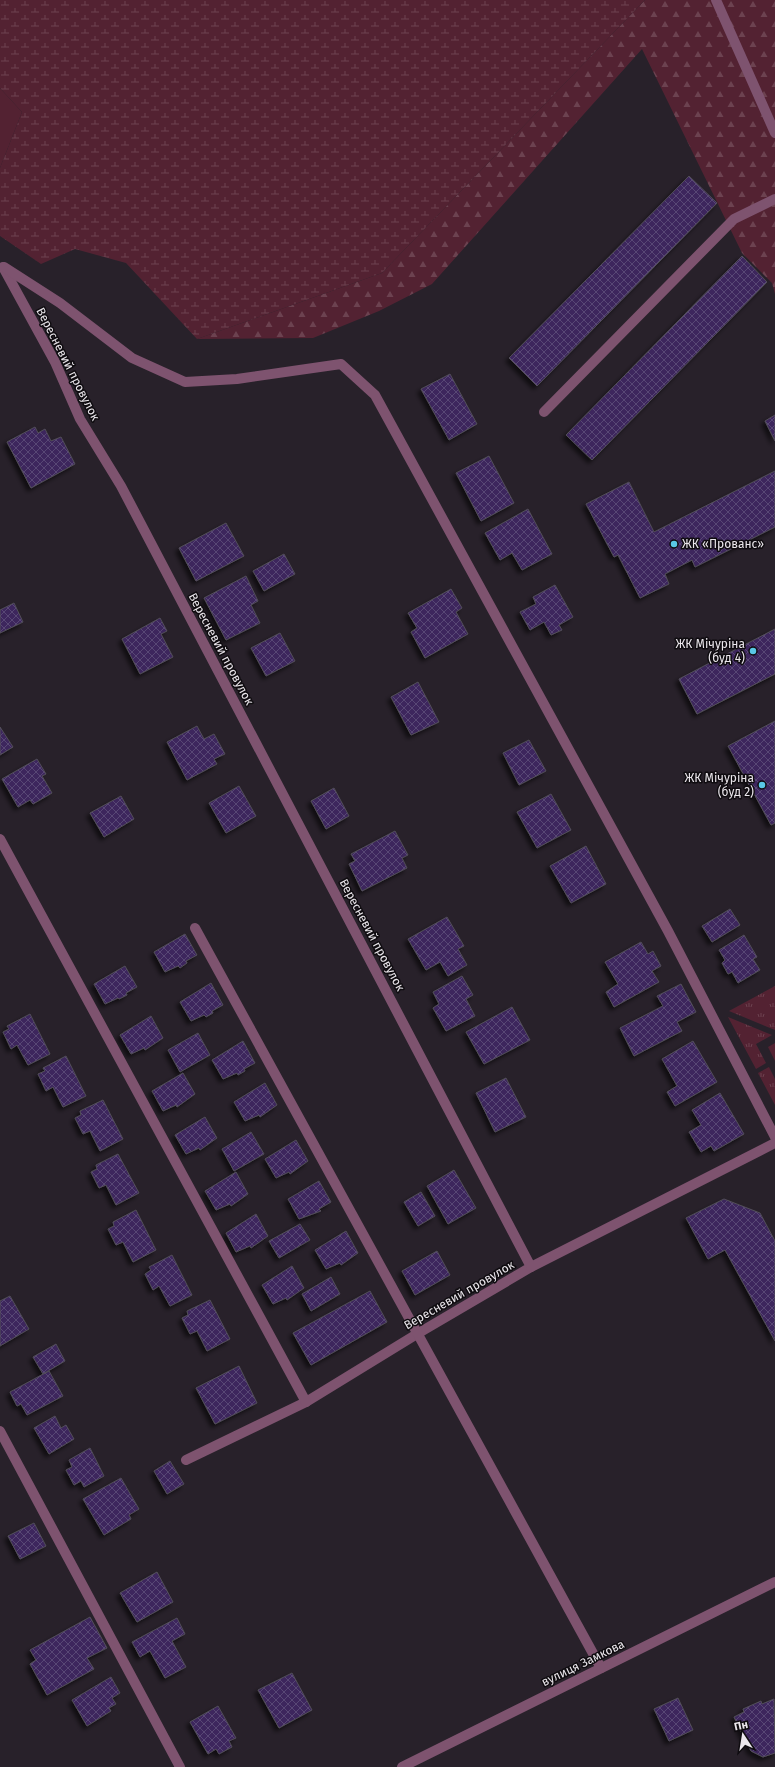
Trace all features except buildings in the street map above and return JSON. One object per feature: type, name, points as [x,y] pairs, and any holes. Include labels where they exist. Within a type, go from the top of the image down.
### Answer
[{"type":"street","points":[[716,0],[775,133]]},
{"type":"street","points":[[544,412],[734,219],[775,199]]},
{"type":"street","points":[[1,265],[60,303],[132,358],[186,382],[237,379],[341,364],[375,395],[668,931],[775,1137]]},
{"type":"street","name":"Вересневий провулок","points":[[1,265],[55,362],[80,419],[121,486],[532,1268],[417,1334],[306,1402],[186,1460]]},
{"type":"street","points":[[0,839],[306,1402]]},
{"type":"street","points":[[195,928],[601,1668]]},
{"type":"street","points":[[532,1268],[775,1143]]},
{"type":"street","points":[[0,1431],[180,1767]]},
{"type":"street","name":"вулиця Замкова","points":[[402,1767],[775,1582]]},
{"type":"green space","points":[[0,0],[645,0],[382,273],[197,339],[126,263],[75,249],[41,264],[0,236],[0,168],[22,112],[0,88]]},
{"type":"green space","points":[[645,0],[775,0],[775,294],[772,283],[742,253],[642,49],[432,284],[379,311],[313,338],[197,339],[382,273]]},
{"type":"green space","points":[[0,88],[22,112],[0,168]]},
{"type":"green space","points":[[775,986],[775,1030],[729,1011]]},
{"type":"green space","points":[[728,1017],[772,1035],[756,1044],[766,1063],[756,1069]]},
{"type":"green space","points":[[775,1043],[775,1061],[768,1047]]},
{"type":"green space","points":[[769,1067],[775,1079],[775,1105],[758,1073]]},
{"type":"place","name":"ЖК «Прованс»","points":[[674,544]]},
{"type":"place","name":"ЖК Мічуріна (буд 4)","points":[[753,651]]},
{"type":"place","name":"ЖК Мічуріна (буд 2)","points":[[762,785]]}]
